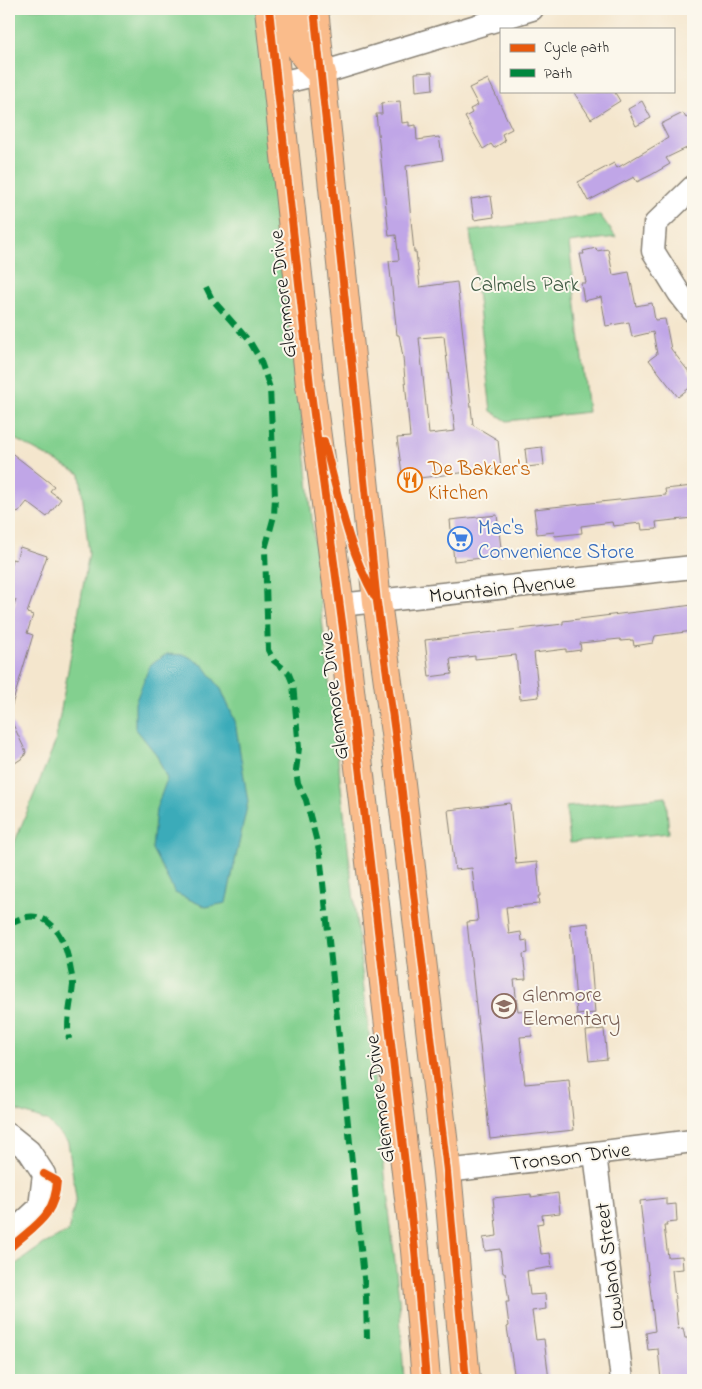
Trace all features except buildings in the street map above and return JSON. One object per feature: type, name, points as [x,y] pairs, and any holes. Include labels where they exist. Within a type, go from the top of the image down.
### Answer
[{"type":"main road","name":"Glenmore Drive","points":[[269,9],[310,385],[340,605],[415,1250],[426,1380]]},
{"type":"main road","points":[[289,9],[298,48],[308,63],[322,73]]},
{"type":"main road","points":[[314,9],[377,602],[396,743],[447,1171],[466,1380]]},
{"type":"main road","points":[[310,385],[349,534],[362,576],[377,602]]},
{"type":"street","points":[[276,84],[322,73],[532,9]]},
{"type":"street","points":[[693,187],[655,224],[652,251],[679,294],[693,312]]},
{"type":"street","name":"Mountain Avenue","points":[[340,605],[693,567]]},
{"type":"street","points":[[9,1135],[29,1151],[44,1174],[40,1207],[9,1236]]},
{"type":"street","name":"Tronson Drive","points":[[447,1171],[693,1141]]},
{"type":"street","name":"Lowland Street","points":[[595,1152],[622,1380]]},
{"type":"green space","points":[[9,9],[261,9],[321,610],[399,1298],[404,1380],[9,1380],[9,1269],[44,1244],[68,1232],[76,1198],[68,1142],[47,1121],[9,1108],[9,856],[55,743],[89,553],[80,474],[9,436]]},
{"type":"green space","name":"Calmels Park","points":[[600,215],[616,237],[569,243],[588,412],[507,421],[491,411],[470,231]]},
{"type":"green space","points":[[666,797],[669,833],[570,843],[566,807]]},
{"type":"water","points":[[167,654],[186,655],[204,666],[221,689],[235,721],[248,802],[226,903],[206,907],[175,893],[152,849],[156,809],[167,779],[156,754],[135,728],[135,703],[150,665]]},
{"type":"marked path","points":[[206,287],[212,299],[250,342],[260,359],[270,388],[275,497],[274,516],[265,549],[268,650],[274,661],[288,672],[293,684],[299,748],[296,771],[298,784],[306,800],[320,854],[366,1297],[367,1338]]},
{"type":"marked path","points":[[9,924],[22,918],[33,917],[43,919],[58,932],[67,954],[73,983],[68,1019],[69,1039]]},
{"type":"cycle path","points":[[269,9],[310,385],[343,629],[415,1250],[426,1380]]},
{"type":"cycle path","points":[[314,9],[377,602],[395,733],[447,1171],[466,1380]]},
{"type":"cycle path","points":[[324,441],[351,541],[375,597]]},
{"type":"cycle path","points":[[9,1249],[41,1221],[52,1204],[57,1181],[44,1174]]},
{"type":"place","name":"De Bakker's Kitchen","points":[[410,480]]},
{"type":"place","name":"Mac's Convenience Store","points":[[460,539]]},
{"type":"place","name":"Glenmore Elementary","points":[[504,1006]]}]
